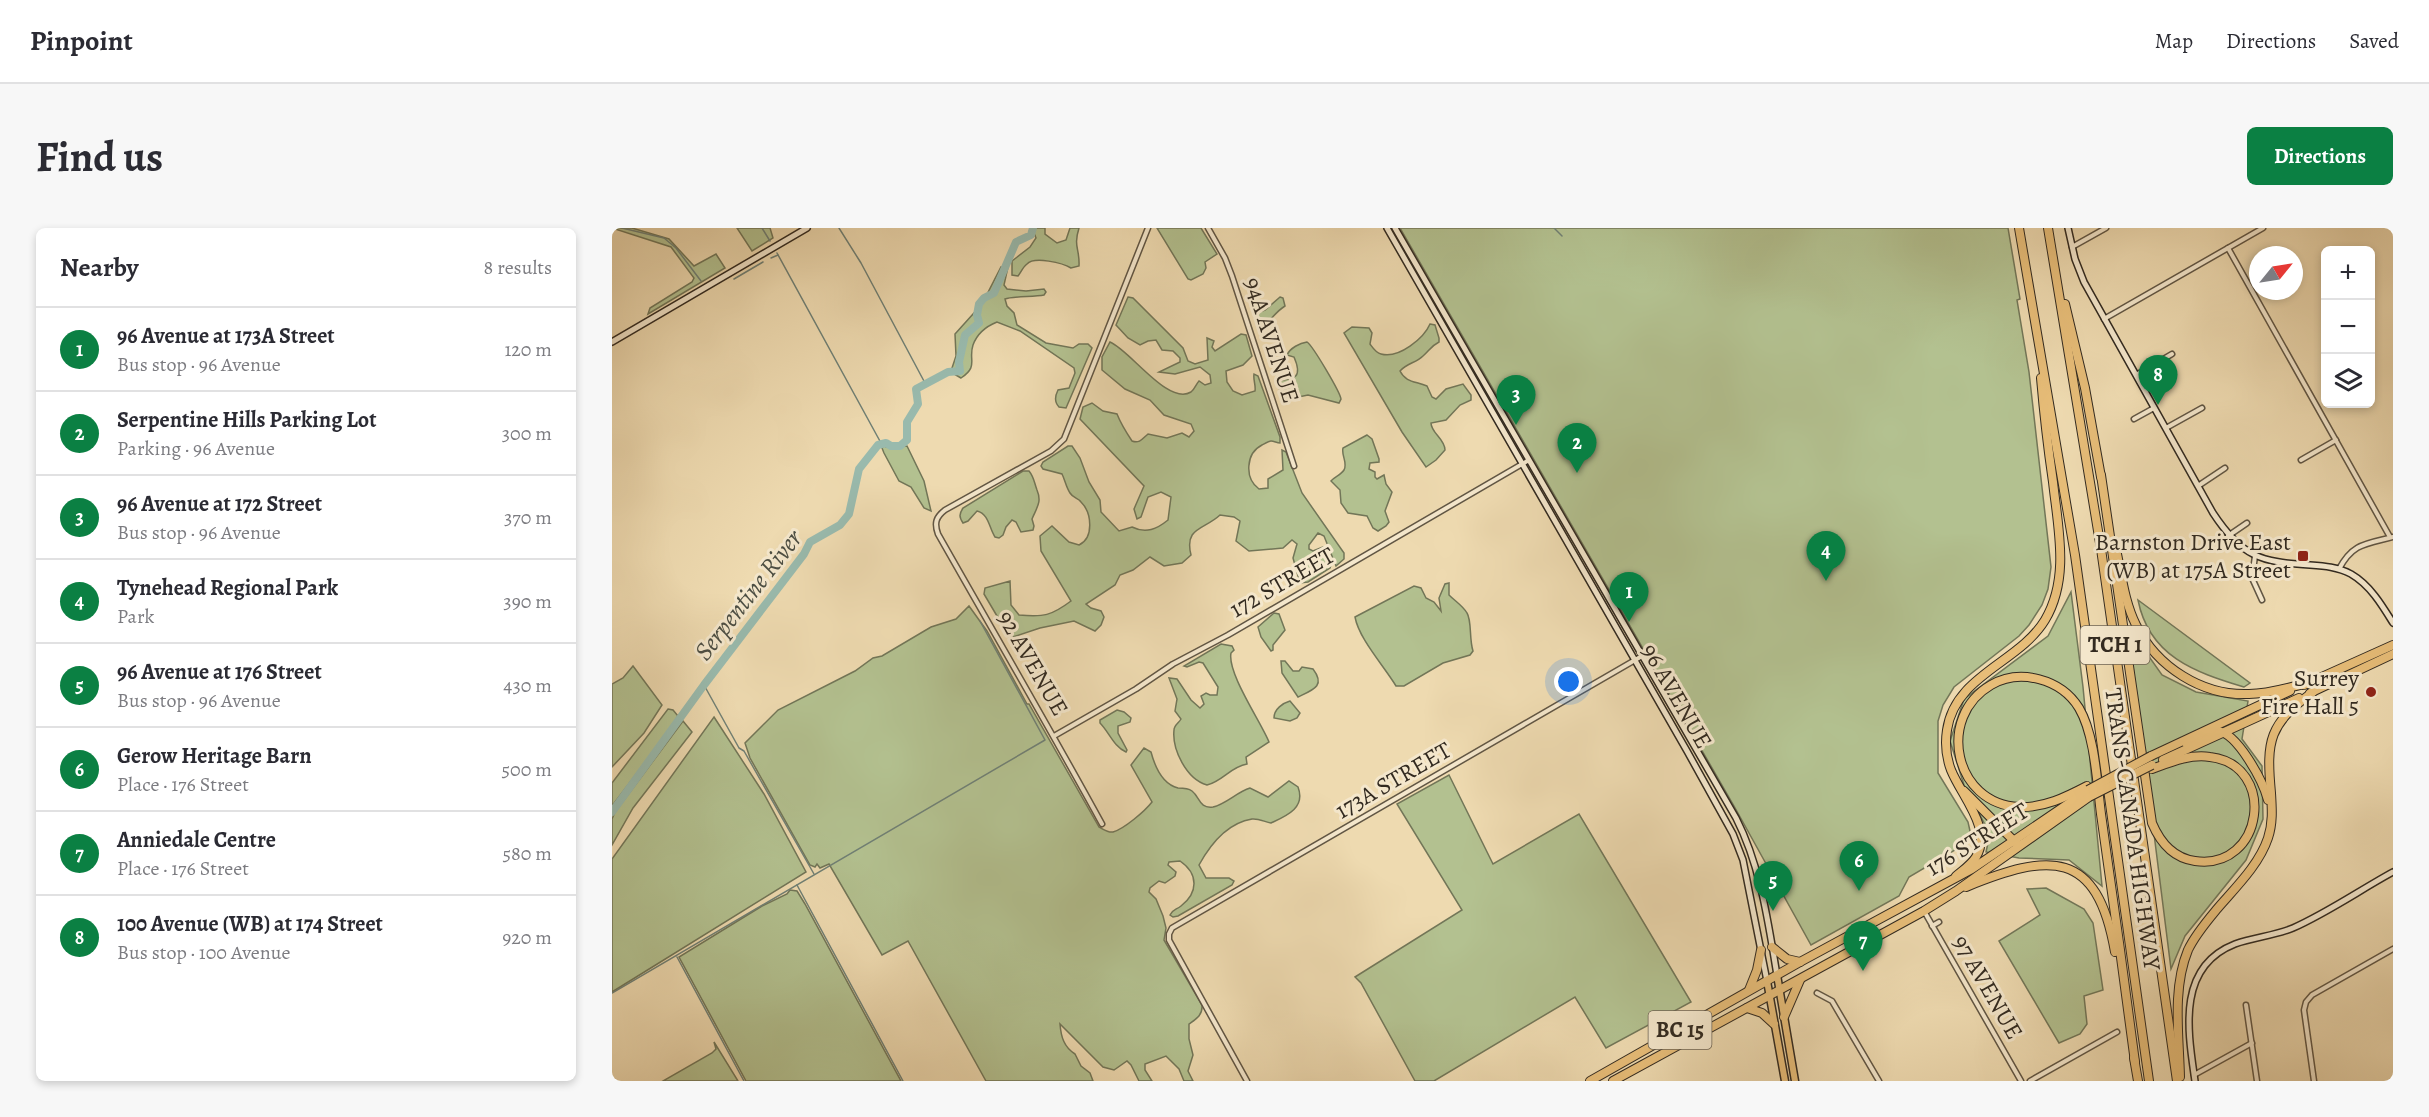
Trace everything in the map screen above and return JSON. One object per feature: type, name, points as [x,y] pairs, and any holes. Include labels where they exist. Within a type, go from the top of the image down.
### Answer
[{"type":"highway","name":"TRANS-CANADA HIGHWAY","points":[[2019,228],[2075,555],[2149,1081]]},
{"type":"highway","name":"TRANS-CANADA HIGHWAY","points":[[2049,232],[2101,549],[2179,1081]]},
{"type":"highway","points":[[2049,232],[2085,388],[2128,603],[2140,632],[2156,654],[2185,678],[2199,685],[2227,693],[2260,694],[2309,683]]},
{"type":"highway","points":[[1956,876],[1975,858],[1982,834],[1979,822],[1950,766],[1946,742],[1949,720],[1957,703],[1975,682],[2035,633],[2044,622],[2057,593],[2061,549],[2036,323]]},
{"type":"highway","points":[[2101,475],[2152,823],[2159,837],[2169,849],[2192,860],[2220,859],[2243,843],[2254,818],[2255,803],[2251,789],[2237,769],[2219,758],[2203,756],[2184,758],[2152,767]]},
{"type":"highway","points":[[2138,1081],[2135,1062],[2094,766],[2083,716],[2061,689],[2032,677],[2004,680],[1992,684],[1974,699],[1961,721],[1957,748],[1965,775],[1983,795],[2003,805],[2031,807],[2088,791],[2113,775],[2159,752],[2393,645]]},
{"type":"highway","points":[[2152,767],[2393,654]]},
{"type":"highway","points":[[2179,1081],[2178,993],[2180,977],[2189,948],[2263,849],[2272,815],[2268,761],[2272,736],[2285,715],[2313,692]]},
{"type":"highway","points":[[2159,752],[2217,731],[2225,732],[2233,739],[2254,770],[2264,789],[2272,815]]},
{"type":"highway","name":"176 STREET","points":[[1613,1081],[1924,911],[1956,891],[2088,791],[2152,767]]},
{"type":"highway","points":[[1956,780],[1968,796],[2017,844]]},
{"type":"highway","name":"176 STREET","points":[[1590,1081],[1749,990],[2017,844]]},
{"type":"highway","points":[[1956,891],[2009,870],[2039,864],[2059,866],[2080,876],[2090,884],[2098,894],[2107,914],[2135,1062]]},
{"type":"highway","points":[[1772,947],[1787,959],[1800,962]]},
{"type":"highway","points":[[1749,990],[1761,950]]},
{"type":"highway","points":[[1784,1017],[1800,978]]},
{"type":"highway","points":[[1747,1008],[1761,1013],[1774,1024]]},
{"type":"main road","points":[[612,342],[807,228]]},
{"type":"main road","name":"96 AVENUE","points":[[1387,228],[1733,834],[1746,872],[1767,981]]},
{"type":"main road","name":"96 AVENUE","points":[[1395,228],[1747,839],[1756,868],[1777,975]]},
{"type":"main road","points":[[2068,228],[2080,273],[2228,536],[2255,556],[2287,564],[2339,569],[2360,580],[2371,590],[2393,623]]},
{"type":"main road","points":[[2195,1078],[2189,1036],[2188,1007],[2193,988],[2207,965],[2232,945],[2293,928],[2393,872]]},
{"type":"main road","points":[[1777,975],[1795,1081]]},
{"type":"main road","points":[[1767,981],[1785,1081]]},
{"type":"street","name":"92 AVENUE","points":[[1102,824],[938,534],[936,520],[945,510],[1051,451],[1064,439],[1148,228]]},
{"type":"street","name":"94A AVENUE","points":[[1208,228],[1232,276],[1294,466]]},
{"type":"street","points":[[2072,247],[2106,228]]},
{"type":"street","points":[[2104,319],[2264,228]]},
{"type":"street","points":[[2228,248],[2391,537],[2353,549],[2339,569]]},
{"type":"street","points":[[2136,375],[2172,354]]},
{"type":"street","points":[[2134,419],[2154,408]]},
{"type":"street","points":[[2166,428],[2202,408]]},
{"type":"street","points":[[2301,460],[2336,440]]},
{"type":"street","name":"172 STREET","points":[[1054,736],[1132,692],[1173,664],[1235,631],[1529,460]]},
{"type":"street","points":[[2198,486],[2225,468]]},
{"type":"street","points":[[2228,536],[2247,524]]},
{"type":"street","points":[[2255,556],[2252,578],[2262,600]]},
{"type":"street","name":"173A STREET","points":[[1247,1081],[1169,940],[1172,928],[1642,656]]},
{"type":"street","name":"97 AVENUE","points":[[1924,911],[2021,1081]]},
{"type":"street","points":[[1932,926],[1939,922]]},
{"type":"street","points":[[2314,1081],[2304,1011],[2306,1002],[2312,995],[2393,949]]},
{"type":"street","points":[[1816,993],[1832,1001],[1879,1081]]},
{"type":"street","points":[[2246,1005],[2257,1081]]},
{"type":"street","points":[[2030,1081],[2117,1032]]},
{"type":"street","points":[[2195,1078],[2252,1043]]},
{"type":"green space","points":[[612,228],[632,228],[669,239],[694,266],[716,254],[725,268],[648,314],[650,308],[692,282],[694,278],[671,247]]},
{"type":"green space","points":[[737,228],[770,228],[773,238],[752,251]]},
{"type":"green space","points":[[1032,228],[1045,228],[1045,234],[1057,243],[1066,240],[1070,228],[1079,228],[1077,244],[1079,266],[1071,268],[1042,260],[1026,265],[1018,276],[1012,275],[1012,261],[1030,247],[1036,238]]},
{"type":"green space","points":[[1157,228],[1201,228],[1217,254],[1205,262],[1206,268],[1203,274],[1191,280],[1188,279]]},
{"type":"green space","points":[[1400,228],[2008,228],[2020,299],[2017,300],[2029,372],[2051,567],[2048,589],[2042,605],[2029,625],[2019,636],[1954,687],[1943,705],[1938,721],[1938,773],[1968,822],[1972,840],[1909,877],[1899,896],[1811,945],[1734,806]]},
{"type":"green space","points":[[1001,267],[1008,267],[1004,285],[1007,289],[1026,291],[1044,289],[1046,292],[1044,295],[1005,299],[1007,306],[1014,313],[1017,325],[1046,343],[1073,348],[1079,344],[1088,344],[1092,348],[1066,408],[1059,407],[1056,397],[1058,390],[1069,388],[1075,373],[1074,368],[1020,331],[997,322],[977,337],[973,345],[970,370],[961,378],[954,374],[952,368],[956,356],[955,334],[982,304]]},
{"type":"green space","points":[[1128,297],[1133,298],[1183,348],[1188,361],[1195,364],[1208,360],[1207,338],[1214,341],[1212,347],[1215,351],[1241,334],[1246,335],[1252,356],[1243,365],[1226,371],[1227,382],[1233,391],[1242,395],[1255,391],[1254,374],[1258,376],[1280,437],[1280,443],[1269,441],[1253,454],[1249,466],[1251,479],[1259,489],[1268,488],[1268,479],[1283,470],[1282,450],[1286,452],[1302,493],[1344,553],[1344,559],[1336,566],[1324,536],[1318,533],[1309,545],[1309,549],[1313,551],[1323,547],[1331,565],[1330,568],[1308,582],[1300,583],[1293,558],[1297,544],[1292,540],[1283,548],[1249,551],[1236,541],[1240,521],[1234,517],[1220,515],[1193,534],[1190,539],[1191,555],[1182,563],[1164,566],[1150,557],[1133,570],[1120,575],[1115,585],[1086,604],[1101,611],[1104,617],[1101,625],[1095,631],[1074,621],[1040,628],[1010,638],[984,594],[985,588],[1010,581],[1011,605],[1019,615],[1035,616],[1058,610],[1071,601],[1041,551],[1040,536],[1052,526],[1069,542],[1079,545],[1084,542],[1089,531],[1089,519],[1085,507],[1070,493],[1062,474],[1043,469],[1041,466],[1043,462],[1068,446],[1072,446],[1100,500],[1101,512],[1119,531],[1132,527],[1151,530],[1168,520],[1171,497],[1161,492],[1148,497],[1141,517],[1137,519],[1134,509],[1144,486],[1080,419],[1083,407],[1092,403],[1103,411],[1117,414],[1132,441],[1135,442],[1148,434],[1167,438],[1182,433],[1189,437],[1194,431],[1191,424],[1164,415],[1150,400],[1125,389],[1102,370],[1102,357],[1110,342],[1171,391],[1182,394],[1191,392],[1199,381],[1205,385],[1211,383],[1210,375],[1200,367],[1175,374],[1159,372],[1180,362],[1180,358],[1173,351],[1162,350],[1156,340],[1140,345],[1128,338],[1116,325]]},
{"type":"green space","points":[[1280,297],[1283,298],[1285,306],[1263,326],[1258,323],[1256,313],[1265,310]]},
{"type":"green space","points":[[1430,324],[1435,325],[1439,342],[1400,371],[1402,375],[1408,380],[1427,386],[1432,397],[1436,399],[1446,389],[1463,384],[1471,395],[1471,400],[1460,405],[1446,420],[1431,423],[1445,450],[1426,467],[1402,432],[1344,333],[1352,327],[1369,328],[1372,333],[1370,344],[1378,353],[1388,355],[1403,350],[1417,341]]},
{"type":"green space","points":[[1307,342],[1336,388],[1341,399],[1339,403],[1308,395],[1284,400],[1276,381],[1295,377],[1298,370],[1297,365],[1294,357],[1287,355],[1296,346]]},
{"type":"green space","points":[[1367,435],[1372,439],[1379,459],[1379,462],[1370,463],[1369,469],[1375,472],[1377,479],[1384,475],[1386,484],[1392,492],[1385,511],[1389,522],[1378,531],[1373,528],[1367,516],[1348,513],[1341,503],[1340,490],[1331,481],[1343,472],[1345,467],[1343,448]]},
{"type":"green space","points":[[884,446],[890,448],[907,446],[924,481],[931,511],[924,508],[911,487],[899,481],[884,453],[882,448]]},
{"type":"green space","points":[[1023,471],[1031,473],[1039,498],[1032,519],[1033,530],[1021,532],[1016,522],[1012,520],[1003,535],[999,538],[995,537],[984,515],[977,511],[963,523],[960,516],[963,508]]},
{"type":"green space","points":[[1449,583],[1449,595],[1469,616],[1473,651],[1470,655],[1443,663],[1404,686],[1396,686],[1361,634],[1355,617],[1414,586],[1421,588],[1426,598],[1434,602],[1441,611],[1439,598],[1445,584]]},
{"type":"green space","points":[[2071,592],[2083,687],[2102,886],[2069,860],[2019,858],[1986,852],[1990,834],[1964,785],[1950,741],[1964,699],[2048,636]]},
{"type":"green space","points":[[2138,600],[2250,683],[2244,687],[2191,668],[2176,659],[2152,635]]},
{"type":"green space","points":[[969,606],[987,631],[1099,827],[1104,830],[1113,832],[1123,827],[1152,802],[1131,765],[1144,748],[1151,752],[1163,779],[1172,786],[1185,788],[1195,793],[1202,804],[1208,807],[1227,801],[1250,788],[1268,797],[1289,781],[1298,787],[1300,794],[1297,806],[1288,814],[1271,823],[1254,819],[1243,821],[1227,830],[1208,850],[1199,865],[1206,878],[1229,878],[1234,881],[1232,885],[1173,917],[1171,913],[1191,895],[1194,884],[1191,872],[1180,861],[1169,862],[1168,865],[1176,872],[1175,876],[1165,883],[1159,881],[1150,888],[1149,892],[1156,899],[1163,916],[1166,928],[1164,940],[1202,1005],[1200,1014],[1189,1024],[1189,1039],[1193,1055],[1188,1071],[1193,1081],[1184,1081],[1179,1069],[1166,1056],[1145,1064],[1145,1070],[1152,1081],[1139,1081],[1127,1061],[1114,1070],[1103,1067],[1060,1024],[1066,1045],[1075,1054],[1081,1066],[1090,1073],[1093,1081],[986,1081],[908,941],[882,955],[829,864],[820,868],[817,864],[815,867],[810,865],[750,758],[745,743],[778,710],[855,671],[873,658],[882,656],[931,627],[956,619]]},
{"type":"green space","points":[[1274,613],[1279,614],[1285,630],[1271,651],[1261,637],[1258,627]]},
{"type":"green space","points":[[2128,627],[2162,675],[2196,692],[2248,701],[2242,739],[2262,766],[2263,819],[2246,860],[2185,936],[2171,969]]},
{"type":"green space","points":[[1221,644],[1232,646],[1234,650],[1231,653],[1231,662],[1234,673],[1269,742],[1246,757],[1247,764],[1207,785],[1199,782],[1187,770],[1175,746],[1174,730],[1181,719],[1175,711],[1177,699],[1169,678],[1177,679],[1191,700],[1200,708],[1204,704],[1201,696],[1206,693],[1217,695],[1218,687],[1203,663],[1184,666]]},
{"type":"green space","points":[[1281,661],[1285,661],[1293,671],[1299,671],[1302,667],[1313,669],[1318,680],[1316,687],[1298,697],[1282,673]]},
{"type":"green space","points":[[633,666],[662,705],[644,733],[612,767],[612,684],[623,678]]},
{"type":"green space","points":[[1290,701],[1300,713],[1297,718],[1290,721],[1274,718],[1279,707]]},
{"type":"green space","points":[[668,709],[673,710],[678,716],[612,806],[612,783]]},
{"type":"green space","points":[[1117,710],[1131,718],[1130,722],[1118,726],[1118,733],[1126,752],[1115,743],[1100,723],[1100,720]]},
{"type":"green space","points":[[714,717],[764,794],[806,872],[612,992],[612,859]]},
{"type":"green space","points":[[683,721],[692,732],[633,808],[612,845],[612,819],[615,812]]},
{"type":"green space","points":[[1449,775],[1493,864],[1579,814],[1691,1002],[1606,1048],[1575,997],[1434,1081],[1415,1081],[1361,983],[1355,977],[1462,910],[1397,804]]},
{"type":"green space","points":[[2046,888],[2084,909],[2093,923],[2103,990],[2084,996],[2087,1024],[2080,1034],[2059,1043],[1999,941],[2040,915],[2027,889]]},
{"type":"green space","points":[[790,890],[797,891],[805,904],[901,1081],[746,1081],[679,957],[762,906],[787,894]]},
{"type":"green space","points":[[714,1042],[738,1081],[663,1081],[712,1053],[716,1049]]},
{"type":"waterway","points":[[622,228],[664,238],[676,248],[701,281]]},
{"type":"waterway","points":[[762,228],[770,241]]},
{"type":"waterway","points":[[839,228],[861,263],[925,383]]},
{"type":"waterway","name":"Serpentine River","points":[[612,812],[704,685],[804,554],[810,542],[840,525],[849,514],[859,469],[878,445],[886,443],[891,446],[900,446],[907,440],[907,422],[918,404],[916,389],[948,372],[960,371],[959,362],[965,335],[979,323],[977,315],[979,304],[984,298],[994,293],[1016,242],[1031,235],[1033,228]]},
{"type":"waterway","points":[[1554,228],[1562,236]]},
{"type":"waterway","points":[[777,253],[881,443]]},
{"type":"waterway","points":[[771,258],[778,255]]},
{"type":"waterway","points":[[734,279],[763,262]]},
{"type":"waterway","points":[[612,993],[1045,740],[980,621]]},
{"type":"waterway","points":[[704,685],[814,874]]},
{"type":"waterway","points":[[797,885],[903,1081]]},
{"type":"waterway","points":[[677,957],[744,1081]]},
{"type":"place","name":"100 Avenue (WB) at 174 Street","points":[[2158,405]]},
{"type":"place","name":"96 Avenue at 172 Street","points":[[1516,425]]},
{"type":"place","name":"Serpentine Hills Parking Lot","points":[[1577,473]]},
{"type":"place","name":"Barnston Drive East (WB) at 175A Street","points":[[2303,556]]},
{"type":"place","name":"Tynehead Regional Park","points":[[1826,581]]},
{"type":"place","name":"96 Avenue at 173A Street","points":[[1629,622]]},
{"type":"place","name":"Surrey Fire Hall 5","points":[[2371,692]]},
{"type":"place","name":"Gerow Heritage Barn","points":[[1859,891]]},
{"type":"place","name":"96 Avenue at 176 Street","points":[[1773,911]]},
{"type":"place","name":"Anniedale Centre","points":[[1863,971]]}]
